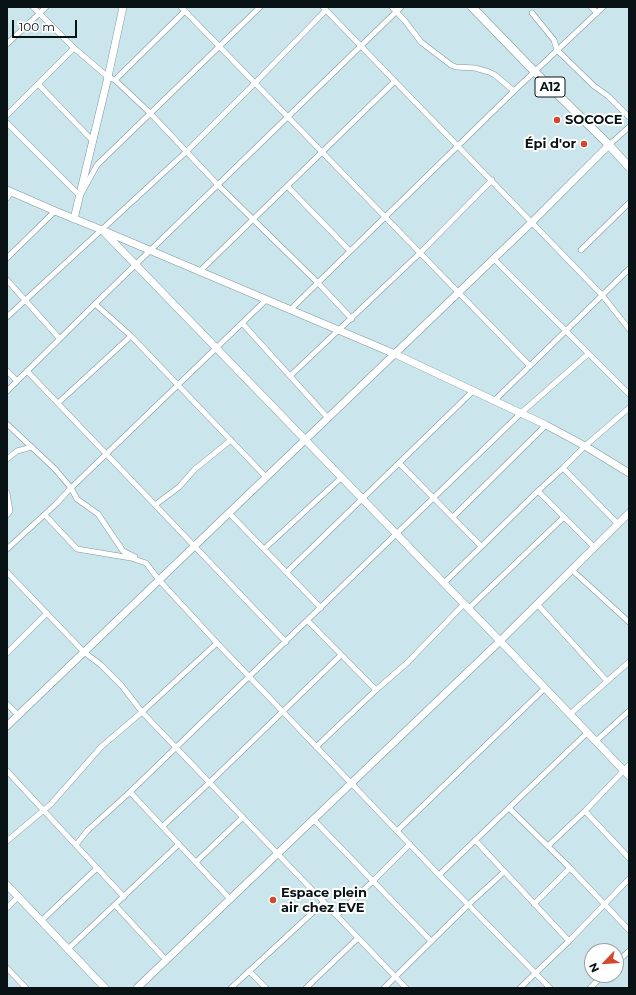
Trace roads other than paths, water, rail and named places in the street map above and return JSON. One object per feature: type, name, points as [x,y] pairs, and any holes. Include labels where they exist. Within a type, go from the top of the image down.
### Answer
[{"type":"main road","name":"A12","points":[[472,7],[534,72],[609,145],[629,167]]},
{"type":"street","points":[[34,7],[74,48],[112,78],[150,113],[218,185],[318,283],[352,319]]},
{"type":"street","points":[[7,44],[46,7]]},
{"type":"street","points":[[74,219],[93,141],[112,78],[122,7]]},
{"type":"street","points":[[392,7],[397,11],[421,42],[451,65],[475,68],[489,72],[495,75],[514,91]]},
{"type":"street","points":[[7,391],[401,7]]},
{"type":"street","points":[[591,7],[597,13]]},
{"type":"street","points":[[290,310],[514,91],[603,7]]},
{"type":"street","points":[[80,196],[97,165],[257,8]]},
{"type":"street","points":[[7,317],[186,152],[255,83],[324,8],[602,294],[629,328]]},
{"type":"street","points":[[112,78],[183,9],[530,366]]},
{"type":"street","points":[[532,12],[554,40],[557,50],[629,117]]},
{"type":"street","points":[[7,115],[74,48]]},
{"type":"street","points":[[199,272],[288,187],[395,81]]},
{"type":"street","points":[[38,84],[93,141]]},
{"type":"street","points":[[7,123],[80,196]]},
{"type":"street","points":[[7,726],[459,293],[629,127]]},
{"type":"street","points":[[290,376],[352,319],[492,180]]},
{"type":"street","points":[[288,187],[350,251]]},
{"type":"street","points":[[8,193],[102,230],[395,354],[546,425],[585,446],[629,474]]},
{"type":"street","points":[[581,250],[629,203]]},
{"type":"street","points":[[7,258],[55,211]]},
{"type":"street","points":[[102,230],[587,732],[627,771],[548,846]]},
{"type":"street","points":[[494,259],[629,394]]},
{"type":"street","points":[[495,400],[629,269]]},
{"type":"street","points":[[7,280],[60,339]]},
{"type":"street","points":[[7,549],[45,515],[71,488],[266,300]]},
{"type":"street","points":[[95,304],[131,336],[266,477]]},
{"type":"street","points":[[242,323],[328,418]]},
{"type":"street","points":[[58,403],[131,336]]},
{"type":"street","points":[[76,845],[87,831],[250,677],[521,413],[588,354]]},
{"type":"street","points":[[7,371],[17,381]]},
{"type":"street","points":[[27,371],[286,642]]},
{"type":"street","points":[[287,572],[474,390]]},
{"type":"street","points":[[444,583],[585,446],[629,408]]},
{"type":"street","points":[[7,424],[55,470],[71,488],[77,499],[93,510],[102,519],[123,551],[146,563],[159,580],[217,643],[439,875],[550,988]]},
{"type":"street","points":[[453,517],[546,425]]},
{"type":"street","points":[[155,505],[179,487],[195,469],[231,440]]},
{"type":"street","points":[[7,459],[17,451],[32,447]]},
{"type":"street","points":[[399,463],[481,546]]},
{"type":"street","points":[[563,468],[618,524]]},
{"type":"street","points":[[264,549],[342,477]]},
{"type":"street","points":[[538,491],[594,547]]},
{"type":"street","points":[[7,493],[10,511],[7,515]]},
{"type":"street","points":[[229,513],[321,608]]},
{"type":"street","points":[[137,988],[500,641],[629,513]]},
{"type":"street","points":[[45,515],[77,549],[131,558],[146,563]]},
{"type":"street","points":[[316,747],[466,606],[564,517]]},
{"type":"street","points":[[572,570],[629,622]]},
{"type":"street","points":[[7,572],[84,652],[101,665],[122,686],[142,712],[406,988]]},
{"type":"street","points":[[537,604],[607,681]]},
{"type":"street","points":[[7,654],[47,613]]},
{"type":"street","points":[[308,621],[376,690]]},
{"type":"street","points":[[7,841],[63,792],[101,747],[142,712],[217,643]]},
{"type":"street","points":[[162,826],[341,656]]},
{"type":"street","points":[[570,714],[629,662]]},
{"type":"street","points":[[397,831],[545,688]]},
{"type":"street","points":[[7,704],[18,715]]},
{"type":"street","points":[[596,741],[629,711]]},
{"type":"street","points":[[439,875],[587,732]]},
{"type":"street","points":[[7,771],[124,897]]},
{"type":"street","points":[[130,792],[230,899]]},
{"type":"street","points":[[509,808],[570,868],[629,930]]},
{"type":"street","points":[[584,811],[629,858]]},
{"type":"street","points":[[196,862],[243,817]]},
{"type":"street","points":[[313,819],[431,941]]},
{"type":"street","points":[[475,840],[569,941]]},
{"type":"street","points":[[68,949],[179,844]]},
{"type":"street","points":[[337,915],[410,844]]},
{"type":"street","points":[[41,920],[97,868]]},
{"type":"street","points":[[534,904],[570,868]]},
{"type":"street","points":[[384,988],[468,905],[504,872]]},
{"type":"street","points":[[520,988],[569,941],[604,903],[629,880]]},
{"type":"street","points":[[7,884],[105,988]]},
{"type":"street","points":[[7,908],[18,897]]},
{"type":"street","points":[[231,988],[324,902]]},
{"type":"street","points":[[115,905],[166,960]]},
{"type":"street","points":[[306,988],[358,938]]},
{"type":"street","points":[[7,968],[26,988]]},
{"type":"street","points":[[249,971],[266,988]]},
{"type":"place","name":"SOCOCE","points":[[557,120]]},
{"type":"place","name":"Épi d'or","points":[[584,144]]},
{"type":"place","name":"Espace plein air chez EVE","points":[[273,900]]}]
